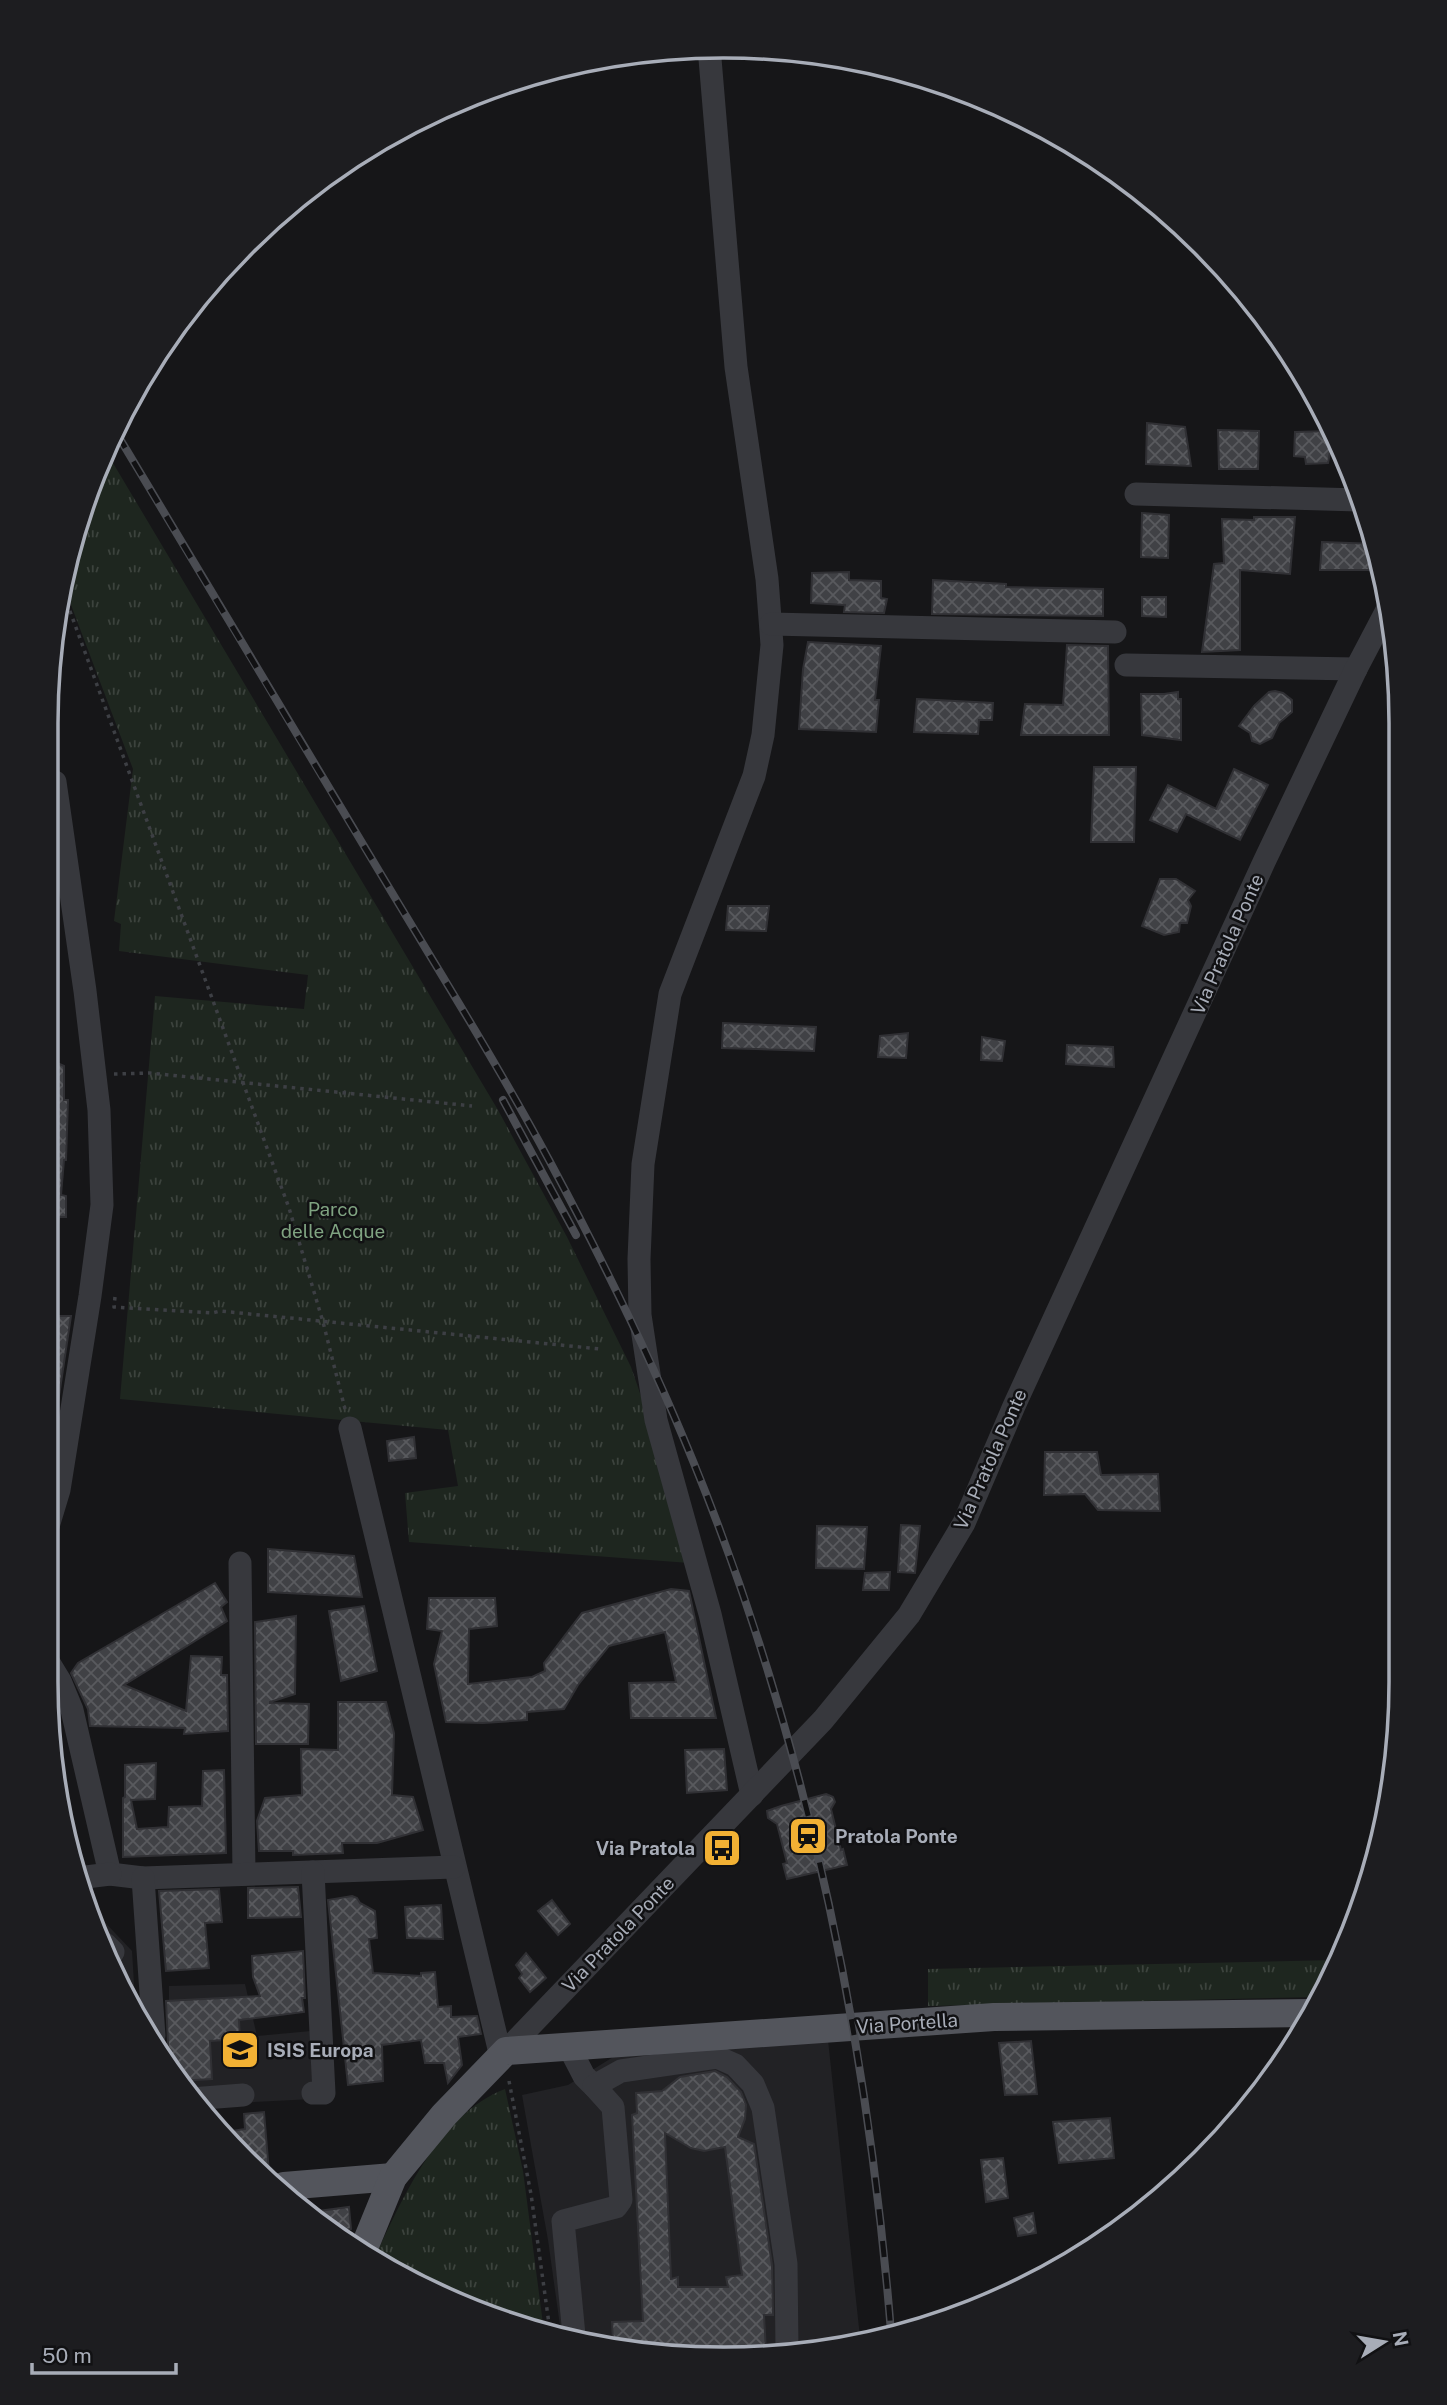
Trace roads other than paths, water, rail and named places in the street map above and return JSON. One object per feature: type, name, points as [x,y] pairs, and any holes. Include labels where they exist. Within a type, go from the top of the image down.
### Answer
[{"type":"main road","name":"Via Portella","points":[[503,2054],[994,2017],[1300,2013]]},
{"type":"main road","name":"Via Pratola Ponte","points":[[366,2243],[393,2177],[444,2115],[503,2054]]},
{"type":"main road","points":[[289,2186],[393,2177]]},
{"type":"street","points":[[710,58],[736,367],[767,579],[772,645],[764,735],[754,776],[670,994],[643,1164],[639,1259],[640,1315],[656,1420],[710,1614],[752,1795]]},
{"type":"street","points":[[1136,494],[1350,500]]},
{"type":"street","name":"Via Pratola Ponte","points":[[503,2054],[823,1720],[909,1615],[964,1523],[1025,1382],[1270,849],[1381,621]]},
{"type":"street","points":[[771,624],[1115,632]]},
{"type":"street","points":[[1126,664],[1356,669]]},
{"type":"street","points":[[58,803],[99,1110],[102,1205],[58,1493]]},
{"type":"street","points":[[351,1428],[454,1867],[503,2054]]},
{"type":"street","points":[[240,1563],[244,1874]]},
{"type":"street","points":[[58,1678],[72,1710],[110,1874]]},
{"type":"street","points":[[87,1877],[110,1874],[143,1878],[454,1867]]},
{"type":"street","points":[[313,1872],[319,2093]]},
{"type":"street","points":[[143,1878],[153,2024]]},
{"type":"street","points":[[569,2047],[584,2076],[613,2107],[621,2200],[616,2207],[563,2221],[573,2330]]},
{"type":"street","points":[[594,2086],[621,2071],[717,2057],[736,2065],[753,2084],[763,2108],[786,2264],[787,2344]]},
{"type":"street","points":[[204,2098],[243,2095]]},
{"type":"railway","points":[[121,440],[530,1125],[625,1308],[693,1461],[733,1566],[768,1672],[799,1780],[825,1889],[848,1998],[866,2109],[890,2326]]},
{"type":"railway","points":[[503,1100],[576,1235]]},
{"type":"place","name":"Pratola Ponte","points":[[808,1836]]},
{"type":"place","name":"Via Pratola","points":[[722,1848]]},
{"type":"place","name":"ISIS Europa","points":[[240,2050]]},
{"type":"park label","name":"Parco delle Acque","points":[[333,1220]]}]
